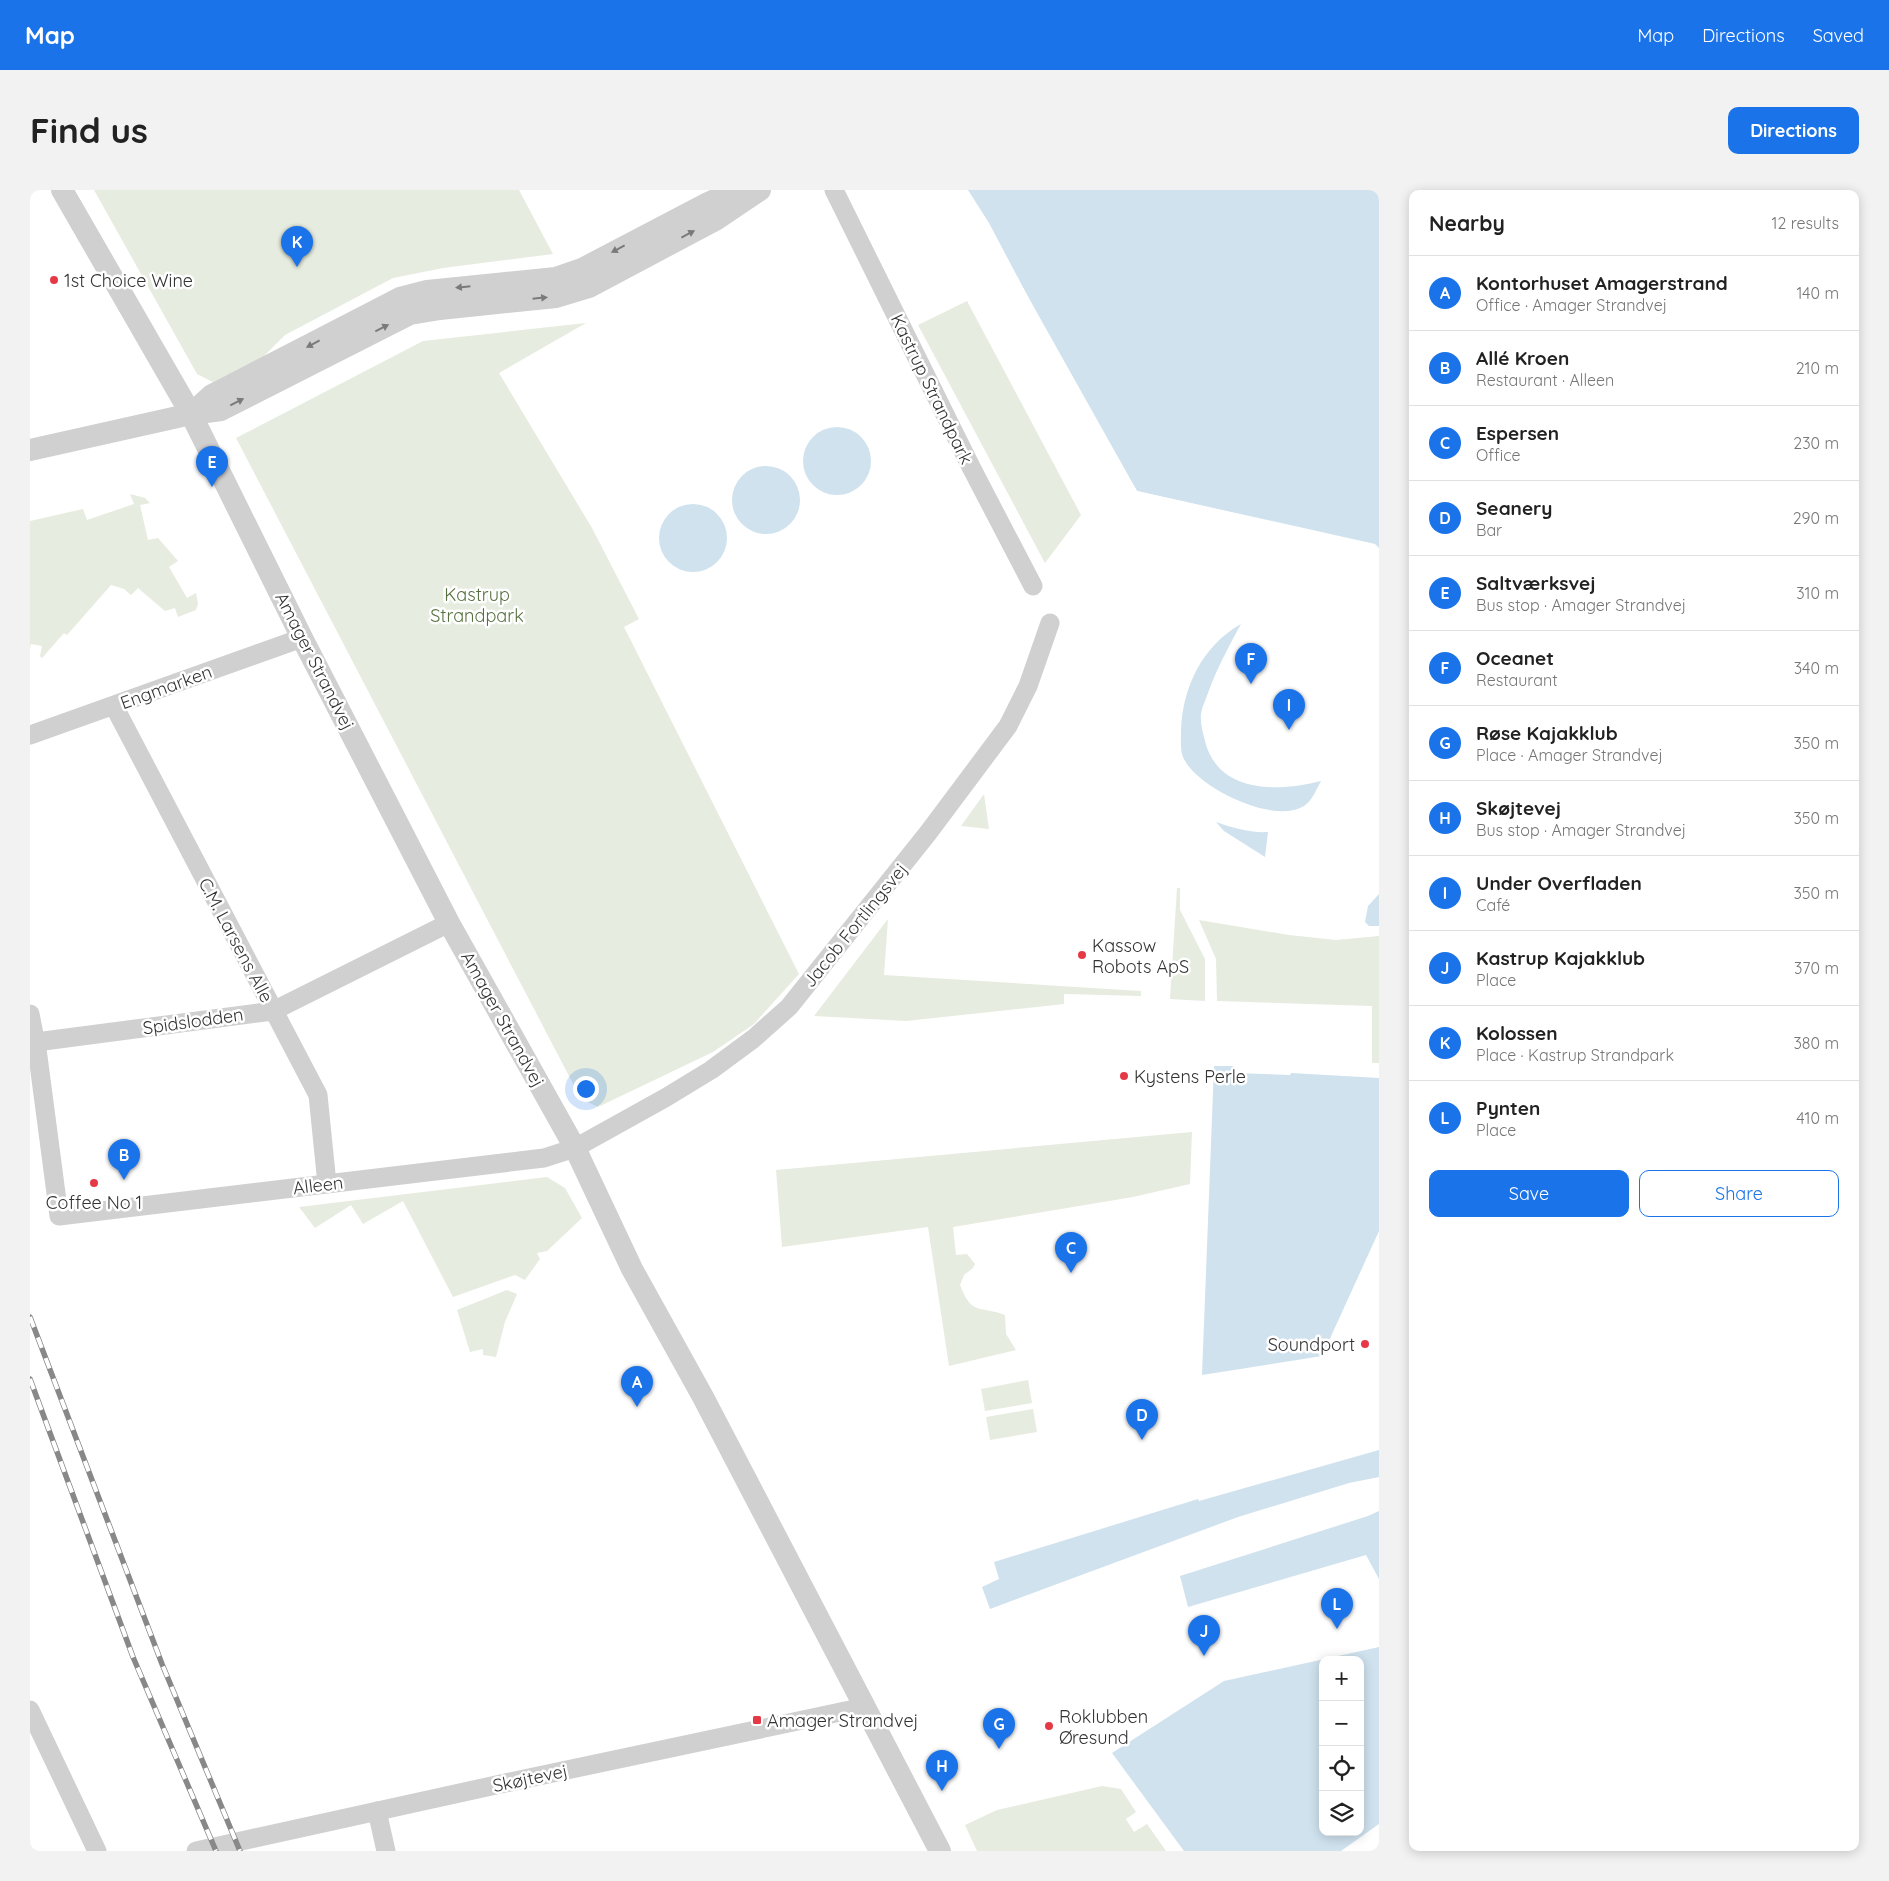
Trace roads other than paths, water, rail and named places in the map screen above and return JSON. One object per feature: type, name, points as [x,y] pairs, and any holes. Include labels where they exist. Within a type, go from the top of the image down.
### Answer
[{"type":"street","name":"Amager Strandvej","points":[[62,190],[191,414],[302,638],[450,923],[575,1148],[632,1269],[708,1405],[940,1851]]},
{"type":"street","points":[[30,450],[191,414],[221,410],[410,314],[556,297],[589,287],[709,204],[737,190]]},
{"type":"street","points":[[709,204],[760,190]]},
{"type":"street","name":"Kastrup Strandpark","points":[[834,190],[971,467],[1033,586]]},
{"type":"street","name":"Jacob Fortlingsvej","points":[[575,1148],[711,1070],[753,1039],[789,1007],[928,833],[1008,726],[1028,686],[1050,623]]},
{"type":"street","name":"Engmarken","points":[[30,735],[302,638]]},
{"type":"street","name":"C.M. Larsens Alle","points":[[114,706],[318,1095],[327,1184]]},
{"type":"street","name":"Spidslodden","points":[[36,1042],[273,1011],[450,923]]},
{"type":"street","points":[[30,1014],[36,1042]]},
{"type":"street","name":"Alleen","points":[[36,1042],[59,1216],[544,1158],[575,1148]]},
{"type":"street","name":"Skøjtevej","points":[[196,1851],[864,1707]]},
{"type":"street","points":[[30,1710],[35,1730],[97,1851]]},
{"type":"street","points":[[377,1811],[386,1851]]},
{"type":"water","points":[[968,190],[1379,190],[1379,548],[1375,544],[1137,491],[1101,435],[989,223]]},
{"type":"water","points":[[837,427],[850,430],[861,437],[868,448],[871,461],[868,474],[861,485],[850,492],[837,495],[824,492],[813,485],[806,474],[803,461],[806,448],[813,437],[824,430]]},
{"type":"water","points":[[766,466],[779,469],[790,476],[797,487],[800,500],[797,513],[790,524],[779,531],[766,534],[753,531],[742,524],[735,513],[732,500],[735,487],[742,476],[753,469]]},
{"type":"water","points":[[693,504],[706,507],[717,514],[724,525],[727,538],[724,551],[717,562],[706,569],[693,572],[680,569],[669,562],[662,551],[659,538],[662,525],[669,514],[680,507]]},
{"type":"water","points":[[1241,624],[1219,666],[1202,709],[1201,721],[1205,741],[1212,758],[1223,771],[1236,780],[1252,785],[1269,787],[1287,787],[1321,781],[1307,804],[1291,811],[1275,811],[1257,807],[1220,792],[1192,770],[1182,753],[1182,716],[1190,684],[1205,656],[1215,644]]},
{"type":"water","points":[[1216,822],[1242,830],[1268,832],[1265,857],[1224,831]]},
{"type":"water","points":[[1379,894],[1379,926],[1369,926],[1365,922],[1368,906]]},
{"type":"water","points":[[1214,1066],[1233,1066],[1233,1073],[1290,1075],[1291,1073],[1379,1078],[1379,1231],[1322,1356],[1202,1375]]},
{"type":"water","points":[[1379,1450],[1379,1477],[1349,1483],[1238,1517],[990,1609],[982,1587],[999,1579],[994,1562],[1198,1499],[1199,1501]]},
{"type":"water","points":[[1379,1511],[1379,1579],[1366,1555],[1188,1607],[1180,1576]]},
{"type":"water","points":[[1379,1647],[1379,1824],[1364,1835],[1364,1656],[1338,1656]]},
{"type":"water","points":[[1319,1660],[1319,1836],[1362,1836],[1341,1851],[1184,1851],[1112,1753],[1224,1681]]},
{"type":"railway","points":[[30,1317],[162,1664],[240,1851]]},
{"type":"railway","points":[[30,1379],[133,1657],[216,1851]]},
{"type":"place","name":"Kolossen","points":[[297,267]]},
{"type":"place","name":"1st Choice Wine","points":[[54,280]]},
{"type":"place","name":"Saltværksvej","points":[[212,487]]},
{"type":"place","name":"Oceanet","points":[[1251,684]]},
{"type":"place","name":"Under Overfladen","points":[[1289,730]]},
{"type":"place","name":"Kassow Robots ApS","points":[[1082,955]]},
{"type":"place","name":"Kystens Perle","points":[[1124,1076]]},
{"type":"place","name":"Allé Kroen","points":[[124,1180]]},
{"type":"place","name":"Coffee No 1","points":[[94,1183]]},
{"type":"place","name":"Espersen","points":[[1071,1273]]},
{"type":"place","name":"Soundport","points":[[1365,1344]]},
{"type":"place","name":"Kontorhuset Amagerstrand","points":[[637,1407]]},
{"type":"place","name":"Seanery","points":[[1142,1440]]},
{"type":"place","name":"Pynten","points":[[1337,1629]]},
{"type":"place","name":"Kastrup Kajakklub","points":[[1204,1656]]},
{"type":"place","name":"Amager Strandvej","points":[[757,1720]]},
{"type":"place","name":"Roklubben Øresund","points":[[1049,1726]]},
{"type":"place","name":"Røse Kajakklub","points":[[999,1749]]},
{"type":"place","name":"Skøjtevej","points":[[942,1791]]}]
